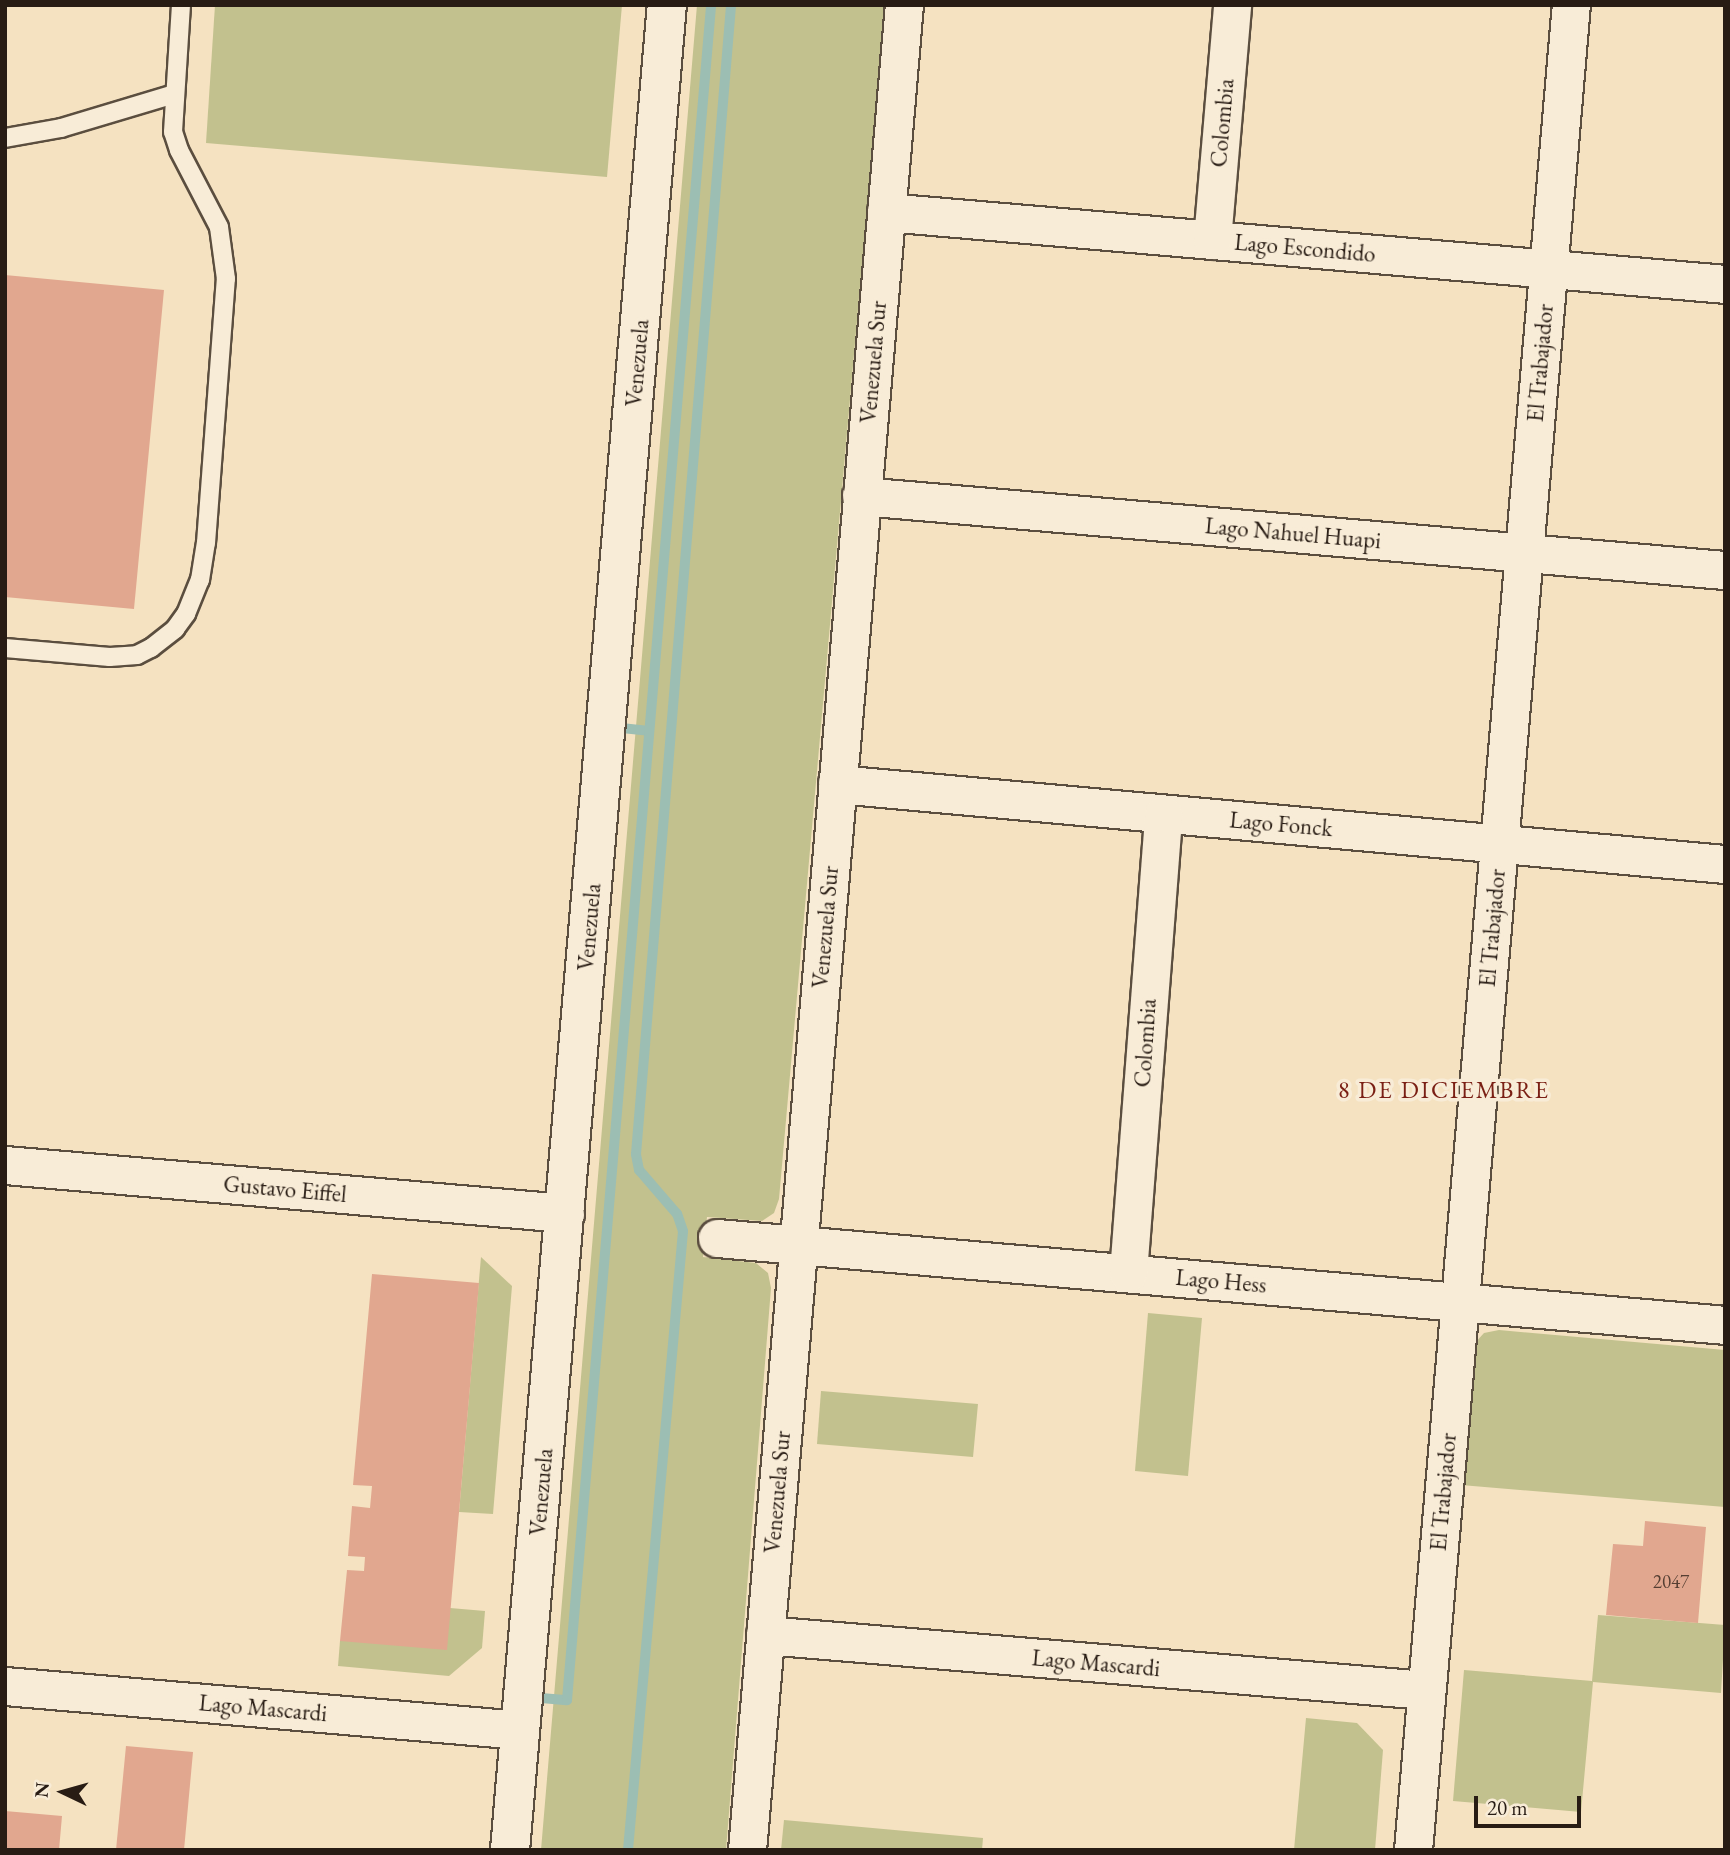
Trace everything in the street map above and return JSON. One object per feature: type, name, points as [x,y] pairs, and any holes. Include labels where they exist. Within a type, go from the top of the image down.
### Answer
[{"type":"street","name":"Venezuela","points":[[510,1850],[667,5]]},
{"type":"street","name":"Venezuela Sur","points":[[747,1850],[904,5]]},
{"type":"street","name":"Colombia","points":[[1212,240],[1232,5]]},
{"type":"street","name":"El Trabajador","points":[[1413,1850],[1571,5]]},
{"type":"street","name":"Lago Escondido","points":[[886,212],[1725,284]]},
{"type":"street","name":"Lago Nahuel Huapi","points":[[861,496],[1725,570]]},
{"type":"street","name":"Lago Fonck","points":[[837,784],[1725,864]]},
{"type":"street","name":"Colombia","points":[[1128,1273],[1163,814]]},
{"type":"street","name":"Gustavo Eiffel","points":[[5,1165],[565,1213]]},
{"type":"street","name":"Lago Hess","points":[[717,1238],[1725,1325]]},
{"type":"street","name":"Lago Mascardi","points":[[765,1635],[1426,1690]]},
{"type":"street","name":"Lago Mascardi","points":[[5,1686],[520,1730]]},
{"type":"lane","points":[[5,648],[110,657],[137,654],[151,648],[175,629],[186,614],[200,580],[206,543],[225,260],[219,227],[179,150],[173,132],[181,5]]},
{"type":"lane","points":[[5,138],[61,128],[174,94]]},
{"type":"shaded area","points":[[215,5],[622,5],[607,177],[206,143]]},
{"type":"shaded area","points":[[697,5],[885,5],[779,1199],[774,1213],[762,1221],[707,1217],[703,1257],[756,1263],[768,1273],[771,1288],[726,1850],[541,1850]]},
{"type":"shaded area","points":[[481,1257],[512,1286],[493,1514],[459,1512]]},
{"type":"shaded area","points":[[1148,1313],[1202,1318],[1188,1476],[1135,1471]]},
{"type":"shaded area","points":[[1499,1330],[1725,1350],[1725,1507],[1461,1485],[1474,1344],[1484,1333]]},
{"type":"shaded area","points":[[821,1391],[978,1404],[973,1457],[817,1444]]},
{"type":"shaded area","points":[[450,1608],[485,1611],[482,1648],[449,1676],[338,1666],[340,1641]]},
{"type":"shaded area","points":[[1598,1615],[1725,1625],[1721,1693],[1593,1682],[1581,1812],[1453,1801],[1464,1670],[1592,1681]]},
{"type":"shaded area","points":[[1306,1718],[1357,1723],[1383,1750],[1375,1850],[1294,1850]]},
{"type":"shaded area","points":[[784,1820],[983,1838],[982,1850],[781,1850]]},
{"type":"building","points":[[5,275],[164,290],[134,609],[5,597]]},
{"type":"building","points":[[372,1274],[479,1283],[447,1650],[340,1641],[347,1570],[364,1571],[365,1557],[348,1556],[352,1506],[370,1508],[372,1486],[353,1485]]},
{"type":"building","points":[[1645,1521],[1706,1527],[1698,1623],[1606,1615],[1613,1544],[1643,1546]]},
{"type":"building","points":[[126,1746],[193,1752],[184,1850],[116,1850]]},
{"type":"building","points":[[5,1811],[62,1816],[59,1850],[5,1850]]},
{"type":"waterway","points":[[530,1697],[567,1700],[711,5]]},
{"type":"waterway","points":[[628,1850],[683,1231],[677,1214],[639,1170],[636,1154],[731,5]]},
{"type":"waterway","points":[[612,727],[649,731]]},
{"type":"district","name":"8 DE DICIEMBRE","points":[[1444,1090]]}]
